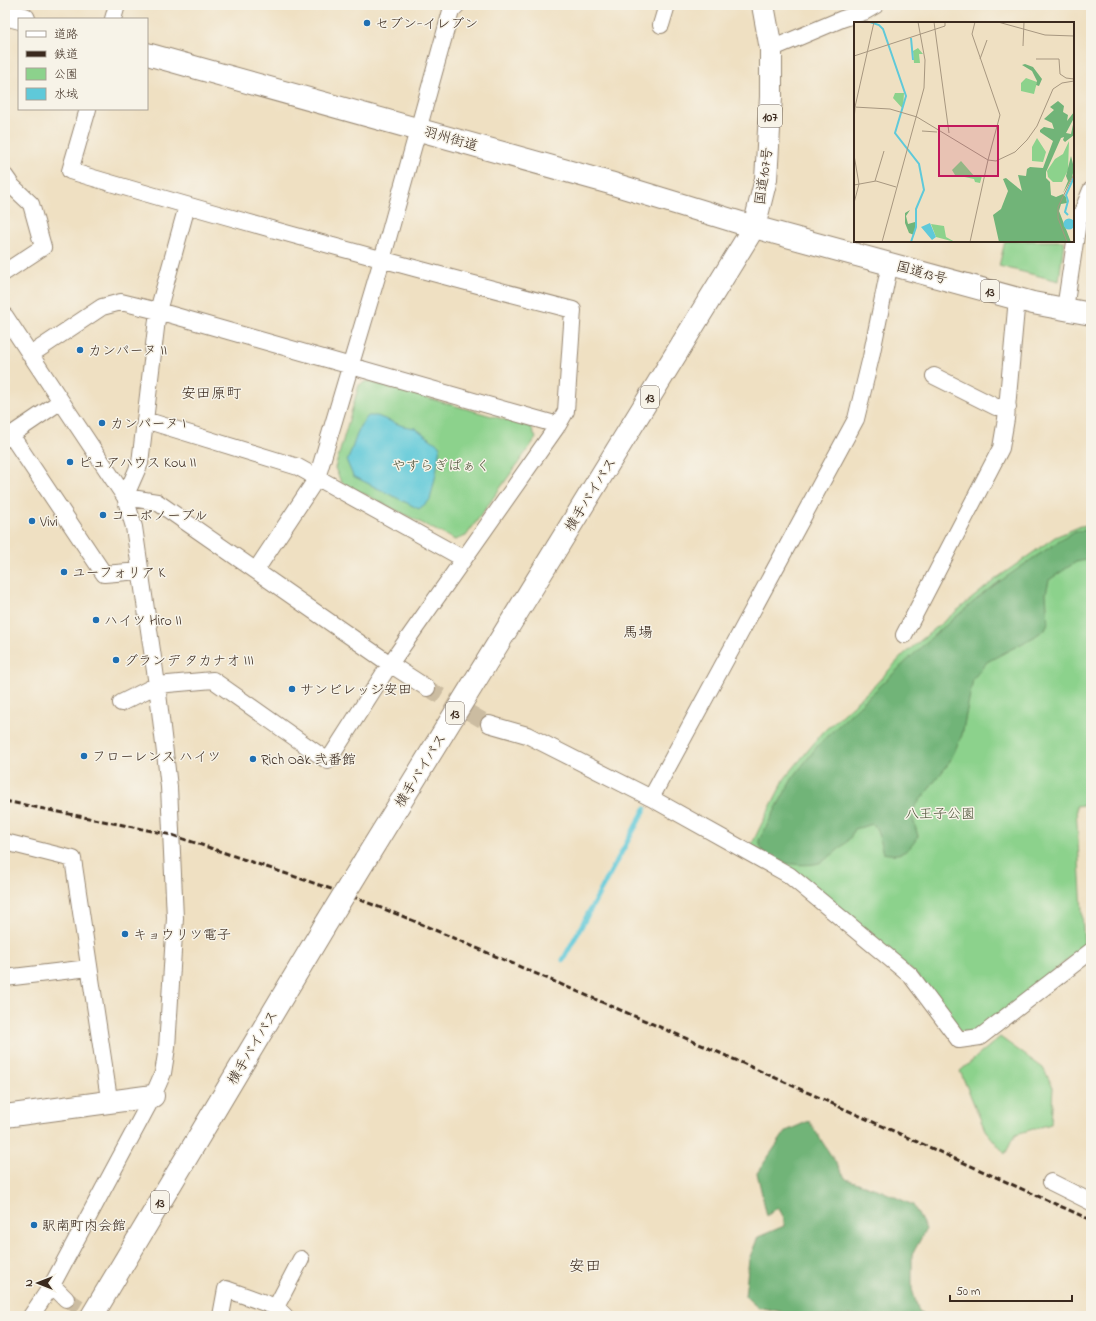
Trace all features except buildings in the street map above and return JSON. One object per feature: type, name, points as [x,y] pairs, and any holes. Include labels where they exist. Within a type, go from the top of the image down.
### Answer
[{"type":"main road","name":"国道107号","points":[[754,227],[766,178],[771,97],[771,49],[763,5]]},
{"type":"main road","points":[[5,14],[20,18]]},
{"type":"main road","name":"羽州街道","points":[[148,54],[610,183],[754,227]]},
{"type":"main road","name":"国道13号","points":[[754,227],[1033,303],[1091,314]]},
{"type":"main road","name":"横手バイパス","points":[[92,1316],[324,927],[754,227]]},
{"type":"main road","points":[[5,1116],[153,1096]]},
{"type":"street","points":[[113,18],[117,5]]},
{"type":"street","points":[[256,570],[317,478],[382,260],[451,11],[457,5]]},
{"type":"street","points":[[661,25],[667,5]]},
{"type":"street","points":[[771,49],[842,19],[864,12],[876,5]]},
{"type":"street","points":[[88,110],[70,171],[187,206],[382,260],[573,310],[566,411],[558,425],[390,664],[328,761],[213,680],[157,686],[121,703]]},
{"type":"street","points":[[5,176],[12,186],[31,204],[43,247],[5,272]]},
{"type":"street","points":[[1066,309],[1078,222],[1091,190]]},
{"type":"street","points":[[125,497],[140,463],[158,311],[187,206]]},
{"type":"street","points":[[651,798],[856,419],[871,357],[890,263]]},
{"type":"street","points":[[904,635],[1001,448],[1008,407],[1017,298]]},
{"type":"street","points":[[30,355],[102,307],[121,302],[158,311],[558,425]]},
{"type":"street","points":[[5,316],[60,402],[125,497],[134,527],[157,686],[171,809],[175,918],[167,1048],[163,1073],[153,1096],[52,1285],[31,1316]]},
{"type":"street","points":[[934,376],[996,406],[1008,407]]},
{"type":"street","points":[[60,402],[8,437],[104,574],[140,571]]},
{"type":"street","points":[[145,420],[298,467],[464,559]]},
{"type":"street","points":[[125,497],[157,502],[390,664],[427,688]]},
{"type":"street","points":[[489,724],[527,735],[651,798],[789,876],[911,976],[959,1040],[980,1037],[1091,951]]},
{"type":"street","points":[[5,842],[73,859],[108,1092],[108,1103]]},
{"type":"street","points":[[5,978],[89,968]]},
{"type":"street","points":[[1051,1182],[1091,1202]]},
{"type":"street","points":[[221,1316],[226,1289],[281,1311],[302,1259]]},
{"type":"street","points":[[52,1285],[66,1298]]},
{"type":"green space","points":[[1005,242],[1064,242],[1059,281],[999,266]]},
{"type":"green space","name":"やすらぎぱぁく","points":[[367,381],[531,427],[536,438],[466,536],[455,540],[341,482],[335,468],[359,385]]},
{"type":"green space","name":"八王子公園","points":[[1091,525],[1091,804],[1076,806],[1084,946],[997,1018],[974,1034],[959,1031],[919,977],[821,891],[751,846],[785,778],[824,731],[874,686],[904,654],[997,578],[1055,537],[1081,526]]},
{"type":"green space","points":[[1091,530],[1091,559],[1076,562],[1049,580],[1046,593],[1048,623],[1045,629],[1034,637],[987,662],[973,679],[962,735],[949,763],[911,812],[918,836],[908,849],[900,854],[883,853],[878,834],[873,824],[855,829],[843,846],[819,863],[806,865],[790,864],[775,860],[765,854],[759,840],[792,779],[819,744],[933,636],[989,589],[1075,531]]},
{"type":"green space","points":[[1000,1037],[1043,1068],[1053,1087],[1051,1124],[1016,1134],[1005,1154],[985,1130],[960,1071]]},
{"type":"green space","points":[[809,1121],[846,1179],[882,1191],[913,1205],[926,1229],[912,1255],[912,1289],[919,1312],[926,1316],[804,1316],[757,1307],[745,1296],[749,1259],[758,1237],[784,1226],[784,1218],[778,1207],[767,1216],[757,1173],[786,1131]]},
{"type":"water","points":[[368,416],[377,416],[403,426],[415,428],[440,446],[430,500],[419,509],[353,476],[347,462],[360,426]]},
{"type":"waterway","points":[[563,960],[645,809]]},
{"type":"tunnel","points":[[427,688],[489,724]]},
{"type":"tunnel","points":[[66,1299],[94,1316]]},
{"type":"railway","points":[[5,801],[172,835],[343,893],[407,918],[720,1053],[1091,1220]]},
{"type":"place","name":"セブン-イレブン","points":[[367,23]]},
{"type":"place","name":"カンパーヌ II","points":[[80,350]]},
{"type":"place","name":"カンパーヌ I","points":[[102,423]]},
{"type":"place","name":"ピュアハウス Kou II","points":[[70,462]]},
{"type":"place","name":"コーポノーブル","points":[[103,515]]},
{"type":"place","name":"Vivi","points":[[32,521]]},
{"type":"place","name":"ユーフォリア K","points":[[64,572]]},
{"type":"place","name":"ハイツ Hiro II","points":[[96,620]]},
{"type":"place","name":"グランデ タカナオ III","points":[[116,660]]},
{"type":"place","name":"サンビレッジ安田","points":[[292,689]]},
{"type":"place","name":"フローレンス ハイツ","points":[[84,756]]},
{"type":"place","name":"Rich Oak 弐番館","points":[[253,759]]},
{"type":"place","name":"キョウリツ電子","points":[[125,934]]},
{"type":"place","name":"駅南町内会館","points":[[34,1225]]},
{"type":"district","name":"安田原町","points":[[211,393]]},
{"type":"district","name":"馬場","points":[[638,632]]},
{"type":"district","name":"安田","points":[[585,1265]]}]
